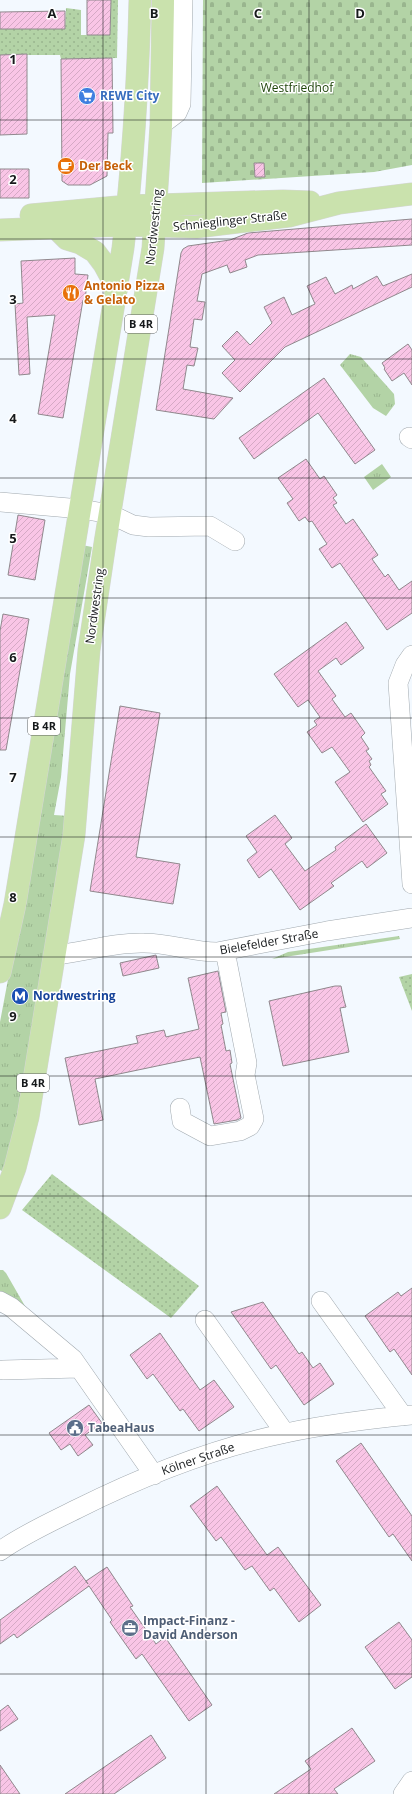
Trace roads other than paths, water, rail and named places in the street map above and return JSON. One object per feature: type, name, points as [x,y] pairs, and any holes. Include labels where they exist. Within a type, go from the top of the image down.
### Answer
[{"type":"main road","name":"B 4R","points":[[0,972],[14,904],[117,288],[127,216],[136,126],[140,0]]},
{"type":"main road","name":"Nordwestring","points":[[0,1208],[15,1168],[26,1124],[55,955],[76,819],[89,650],[152,258],[157,205],[161,125],[163,0]]},
{"type":"main road","name":"Schnieglinger Straße","points":[[0,219],[127,216],[155,226],[196,227],[283,216],[339,203],[412,194]]},
{"type":"main road","name":"Schnieglinger Straße","points":[[0,230],[56,228],[127,216],[157,205],[283,201],[339,203]]},
{"type":"main road","points":[[56,228],[67,239],[80,243],[95,252],[104,264],[117,288]]},
{"type":"street","points":[[161,125],[177,113],[181,104],[183,0]]},
{"type":"street","points":[[0,502],[80,509],[110,514],[133,525],[149,527],[210,526],[236,540]]},
{"type":"street","points":[[412,656],[405,665],[398,684],[412,884]]},
{"type":"street","name":"Bielefelder Straße","points":[[55,955],[137,943],[156,943],[204,952],[225,951],[327,931],[412,918]]},
{"type":"street","points":[[180,1108],[182,1120],[210,1136],[240,1131],[250,1126],[254,1119],[245,1075],[247,1063],[225,951]]},
{"type":"street","points":[[0,1301],[11,1307],[73,1359],[154,1475]]},
{"type":"street","points":[[321,1301],[408,1415]]},
{"type":"street","points":[[205,1320],[285,1433]]},
{"type":"street","points":[[3,1370],[79,1368]]},
{"type":"street","name":"Kölner Straße","points":[[0,1551],[40,1527],[99,1498],[154,1475],[228,1448],[285,1433],[353,1421],[408,1415]]},
{"type":"place","name":"REWE City","points":[[87,96]]},
{"type":"place","name":"Der Beck","points":[[66,166]]},
{"type":"place","name":"Antonio Pizza & Gelato","points":[[71,293]]},
{"type":"place","name":"Nordwestring","points":[[20,996]]},
{"type":"place","name":"TabeaHaus","points":[[75,1428]]},
{"type":"place","name":"Impact-Finanz - David Anderson","points":[[130,1628]]},
{"type":"park label","name":"Westfriedhof","points":[[297,88]]}]
